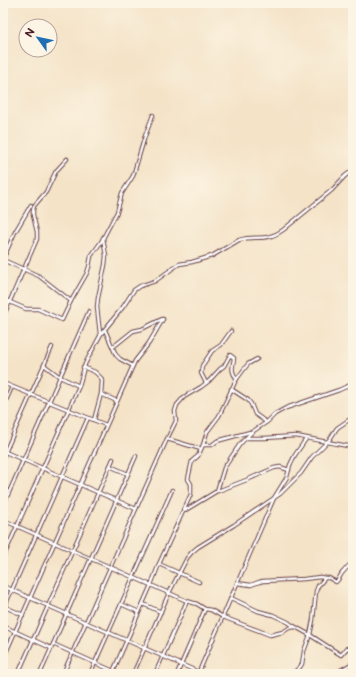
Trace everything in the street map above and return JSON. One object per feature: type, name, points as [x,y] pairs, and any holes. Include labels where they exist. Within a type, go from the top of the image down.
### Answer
[{"type":"street","points":[[3,299],[26,309],[38,309],[62,320],[89,270],[91,256],[99,245],[117,212],[122,193],[133,176],[153,115]]},
{"type":"street","points":[[3,317],[31,251],[36,243],[38,235],[33,215],[34,206],[46,192],[56,171],[67,159]]},
{"type":"street","points":[[3,558],[79,386],[83,367],[104,329],[119,312],[136,287],[155,281],[179,264],[212,256],[239,240],[275,236],[332,190],[353,170]]},
{"type":"street","points":[[31,205],[15,232],[3,260],[39,276],[71,301]]},
{"type":"street","points":[[101,334],[97,307],[106,256],[103,238]]},
{"type":"street","points":[[3,506],[89,311]]},
{"type":"street","points":[[3,659],[135,361],[149,344],[163,319],[142,329],[133,331],[113,347]]},
{"type":"street","points":[[104,329],[116,355],[133,366]]},
{"type":"street","points":[[206,383],[201,373],[203,364],[212,351],[221,345],[231,331]]},
{"type":"street","points":[[3,457],[4,451],[52,347]]},
{"type":"street","points":[[63,674],[176,421],[175,411],[177,404],[190,393],[206,383],[224,366],[230,355],[234,358],[233,374],[237,379]]},
{"type":"street","points":[[112,672],[191,494],[191,484],[188,479],[192,461],[198,456],[207,432],[219,416],[237,379],[248,364],[257,359]]},
{"type":"street","points":[[44,365],[60,377],[79,386]]},
{"type":"street","points":[[83,367],[95,372],[102,381],[101,394],[94,420]]},
{"type":"street","points":[[3,383],[106,425]]},
{"type":"street","points":[[218,491],[224,468],[240,444],[252,432],[267,422],[275,414],[286,408],[350,385]]},
{"type":"street","points":[[3,407],[12,387]]},
{"type":"street","points":[[231,389],[248,400],[251,403],[255,414],[267,422]]},
{"type":"street","points":[[101,394],[117,401]]},
{"type":"street","points":[[133,674],[169,593],[187,558],[192,552],[284,490],[302,473],[312,457],[339,426],[353,417]]},
{"type":"street","points":[[23,615],[4,608],[88,418]]},
{"type":"street","points":[[203,445],[212,445],[217,441],[252,432]]},
{"type":"street","points":[[246,438],[296,436],[353,447]]},
{"type":"street","points":[[167,439],[201,449]]},
{"type":"street","points":[[198,673],[274,498],[285,481],[295,455],[306,439]]},
{"type":"street","points":[[4,451],[136,509]]},
{"type":"street","points":[[40,674],[136,456]]},
{"type":"street","points":[[18,674],[113,460]]},
{"type":"street","points":[[110,466],[128,474]]},
{"type":"street","points":[[184,511],[218,491],[274,468],[280,467],[289,470]]},
{"type":"street","points":[[90,674],[172,490]]},
{"type":"street","points":[[3,520],[110,568],[197,604],[205,609],[212,610],[223,617],[270,635],[295,627]]},
{"type":"street","points":[[237,583],[251,586],[262,581],[320,577],[330,578],[336,582],[343,571],[353,561]]},
{"type":"street","points":[[159,564],[199,582]]},
{"type":"street","points":[[292,674],[302,664],[306,643],[310,635],[314,616],[316,591],[318,586],[325,578]]},
{"type":"street","points":[[3,586],[203,674]]},
{"type":"street","points":[[231,598],[258,611],[273,615],[310,635],[341,655],[347,648],[353,651]]},
{"type":"street","points":[[155,674],[187,601]]},
{"type":"street","points":[[121,604],[139,612]]},
{"type":"street","points":[[143,604],[161,612]]},
{"type":"street","points":[[177,674],[205,609]]},
{"type":"street","points":[[3,626],[33,640],[72,653],[112,672],[120,674]]},
{"type":"street","points":[[334,674],[353,663]]},
{"type":"street","points":[[3,671],[11,674]]}]
